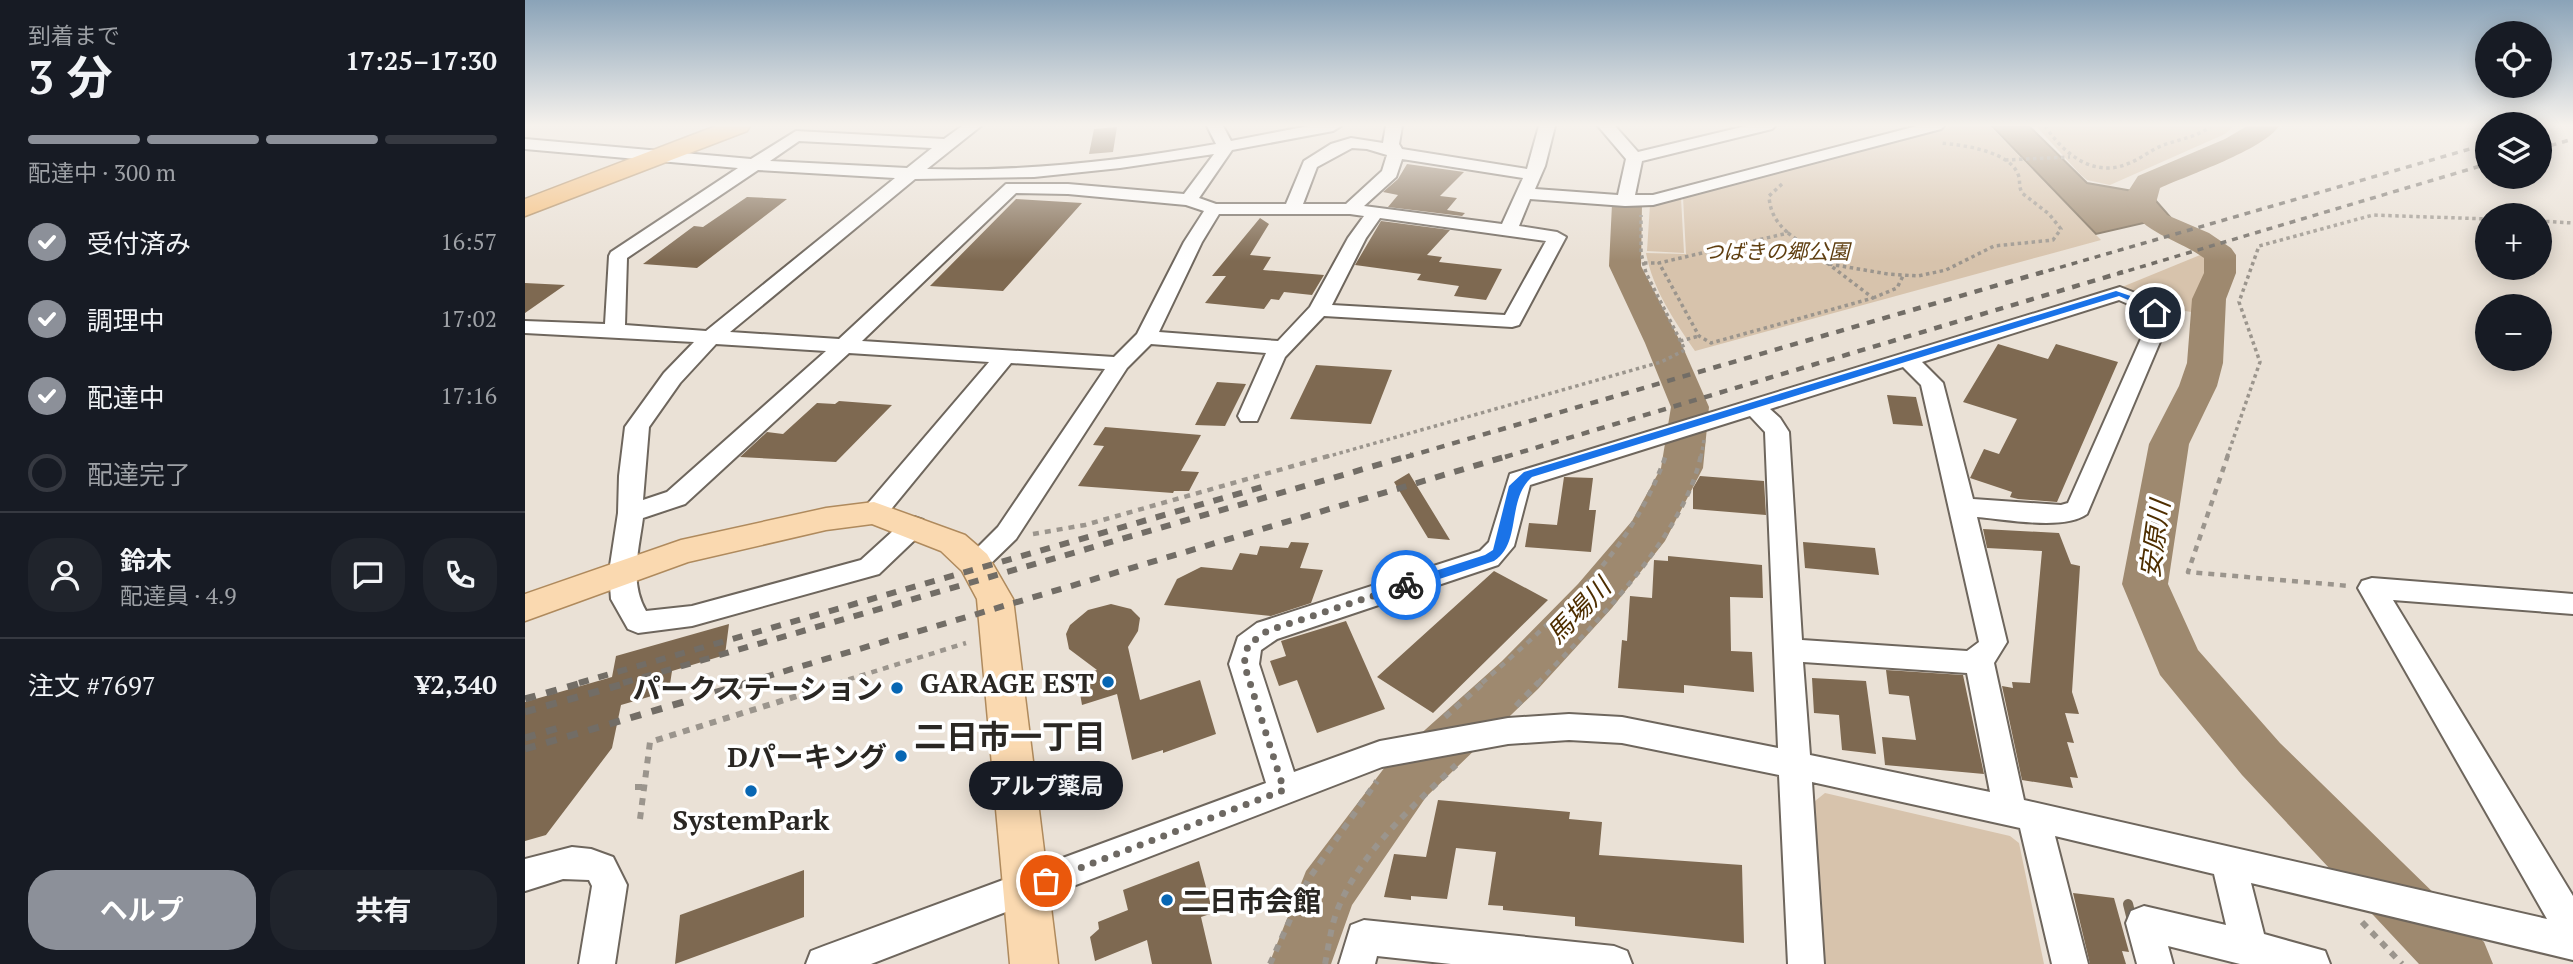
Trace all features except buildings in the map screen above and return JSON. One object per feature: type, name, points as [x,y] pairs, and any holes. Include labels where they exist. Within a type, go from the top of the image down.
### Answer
[{"type":"highway","points":[[525,195],[581,171]]},
{"type":"highway","points":[[525,208],[617,171]]},
{"type":"main road","points":[[525,608],[681,552],[826,519],[874,513],[953,543],[988,551],[1034,964]]},
{"type":"street","points":[[615,331],[618,256],[742,171]]},
{"type":"street","points":[[869,171],[993,174],[1039,171]]},
{"type":"street","points":[[914,526],[870,567],[692,616],[638,622],[625,599],[622,572],[631,513],[631,477],[637,427],[672,378],[710,338],[916,171]]},
{"type":"street","points":[[1189,200],[1210,171]]},
{"type":"street","points":[[1293,208],[1308,171]]},
{"type":"street","points":[[1350,209],[1391,171]]},
{"type":"street","points":[[1474,171],[1530,184],[1634,201],[1653,200],[1777,171]]},
{"type":"street","points":[[1509,230],[1534,171]]},
{"type":"street","points":[[1634,171],[1634,201]]},
{"type":"street","points":[[631,513],[675,498],[1012,188],[1068,189],[1189,200],[1214,209],[1350,209],[1557,237],[1512,321],[1428,314],[1319,310]]},
{"type":"street","points":[[988,551],[1119,364],[1146,337],[1183,261],[1214,209]]},
{"type":"street","points":[[1249,416],[1276,354],[1319,310],[1357,238],[1375,214]]},
{"type":"street","points":[[1284,790],[1244,664],[1248,645],[1267,631],[1489,558],[1501,546],[1515,486],[1519,480],[2120,293],[2151,306],[2158,323],[2078,508],[2061,514],[1962,507]]},
{"type":"street","points":[[525,327],[1119,364]]},
{"type":"street","points":[[1146,337],[1283,348]]},
{"type":"street","points":[[874,513],[1005,357]]},
{"type":"street","points":[[1788,650],[1970,662],[1987,654],[1993,642],[1932,383],[1908,360]]},
{"type":"street","points":[[1753,407],[1773,423],[1777,432],[1806,964]]},
{"type":"street","points":[[2372,589],[2573,604]]},
{"type":"street","points":[[2372,589],[2573,929]]},
{"type":"street","points":[[1979,659],[2022,814],[2070,964]]},
{"type":"street","points":[[824,964],[1380,754],[1481,735],[1569,727],[1622,730],[2022,814],[2229,863],[2349,901],[2470,920],[2573,942]]},
{"type":"street","points":[[525,875],[563,862],[585,861],[601,868],[610,885],[597,964]]},
{"type":"street","points":[[2229,863],[2249,948]]},
{"type":"street","points":[[2155,964],[2144,923],[2312,964]]},
{"type":"street","points":[[1357,964],[1364,937],[1594,963]]},
{"type":"path","points":[[1829,264],[1904,274],[1947,270],[1994,246],[2039,244],[2053,240],[2061,229],[2055,216],[2021,195],[2016,171]]},
{"type":"path","points":[[1784,182],[1769,196],[1769,208],[1776,221],[1873,298]]},
{"type":"path","points":[[988,551],[1661,362],[1685,350],[1644,263],[1634,201]]},
{"type":"path","points":[[2372,589],[2188,572],[2260,362],[2239,302],[2259,246],[2373,215],[2475,219]]},
{"type":"path","points":[[2552,222],[2573,223]]},
{"type":"path","points":[[1644,263],[1659,263],[1788,233]]},
{"type":"path","points":[[1659,263],[1699,336],[1711,342],[1894,292],[1902,284],[1904,274]]},
{"type":"path","points":[[1680,341],[1699,336]]},
{"type":"path","points":[[1440,722],[1559,614],[1608,557],[1634,524],[1658,483],[1668,447],[1685,427],[1704,447],[1688,494],[1646,562],[1586,632],[1512,711]]},
{"type":"path","points":[[640,819],[650,741],[966,643]]},
{"type":"path","points":[[1325,964],[1338,908],[1368,859],[1401,818],[1461,761]]},
{"type":"path","points":[[1270,964],[1308,880],[1381,775]]},
{"type":"path","points":[[635,787],[644,787]]},
{"type":"path","points":[[2349,901],[2402,964]]},
{"type":"green space","name":"つばきの郷公園","points":[[1782,171],[2034,171],[2101,240],[1695,351],[1659,292],[1646,253],[1686,254],[1683,197]]},
{"type":"green space","points":[[2077,171],[2142,171],[2110,185],[2087,180]]},
{"type":"green space","points":[[1681,198],[1684,253],[1647,251],[1650,204]]},
{"type":"green space","points":[[2205,253],[2211,263],[2198,293],[2197,313],[2168,308],[2122,287]]},
{"type":"green space","points":[[1825,793],[2010,836],[2019,843],[2044,964],[1823,964],[1810,805]]},
{"type":"shaded area","points":[[2035,171],[2075,171],[2087,183],[2150,194],[2170,217],[2096,234]]},
{"type":"waterway","name":"安原川","points":[[2174,171],[2148,182],[2142,193],[2141,204],[2156,221],[2198,240],[2220,255],[2220,273],[2209,299],[2205,363],[2198,386],[2169,444],[2145,584],[2178,661],[2261,759],[2462,964]]},
{"type":"waterway","name":"馬場川","points":[[1300,964],[1327,891],[1407,780],[1520,675],[1595,596],[1649,530],[1682,468],[1690,407],[1663,343],[1625,266],[1627,204]]},
{"type":"waterway","points":[[2128,904],[2132,920]]},
{"type":"railway","points":[[2037,274],[2394,171]]},
{"type":"railway","points":[[2117,274],[2463,171]]},
{"type":"railway","points":[[1406,457],[2043,272]]},
{"type":"railway","points":[[1505,457],[2123,272]]},
{"type":"railway","points":[[623,683],[1412,455]]},
{"type":"railway","points":[[745,683],[1511,455]]},
{"type":"railway","points":[[579,683],[1262,487]]},
{"type":"railway","points":[[525,699],[585,682]]},
{"type":"railway","points":[[525,712],[630,682]]},
{"type":"railway","points":[[525,749],[751,682]]},
{"type":"railway","points":[[525,738],[565,726]]},
{"type":"way so far","points":[[1046,881],[1284,790],[1244,664],[1248,645],[1267,631],[1406,585]]},
{"type":"place","name":"GARAGE EST","points":[[1108,682]]},
{"type":"place","name":"パークステーション","points":[[897,688]]},
{"type":"place","name":"Dパーキング","points":[[901,756]]},
{"type":"place","name":"SystemPark","points":[[751,791]]},
{"type":"place","name":"アルプ薬局","points":[[1046,881]]},
{"type":"place","name":"二日市会館","points":[[1167,900]]},
{"type":"district","name":"二日市一丁目","points":[[1010,736]]},
{"type":"route","points":[[1406,585],[1497,553],[1515,486],[1528,475],[2120,293],[2151,306],[2155,313]]}]
